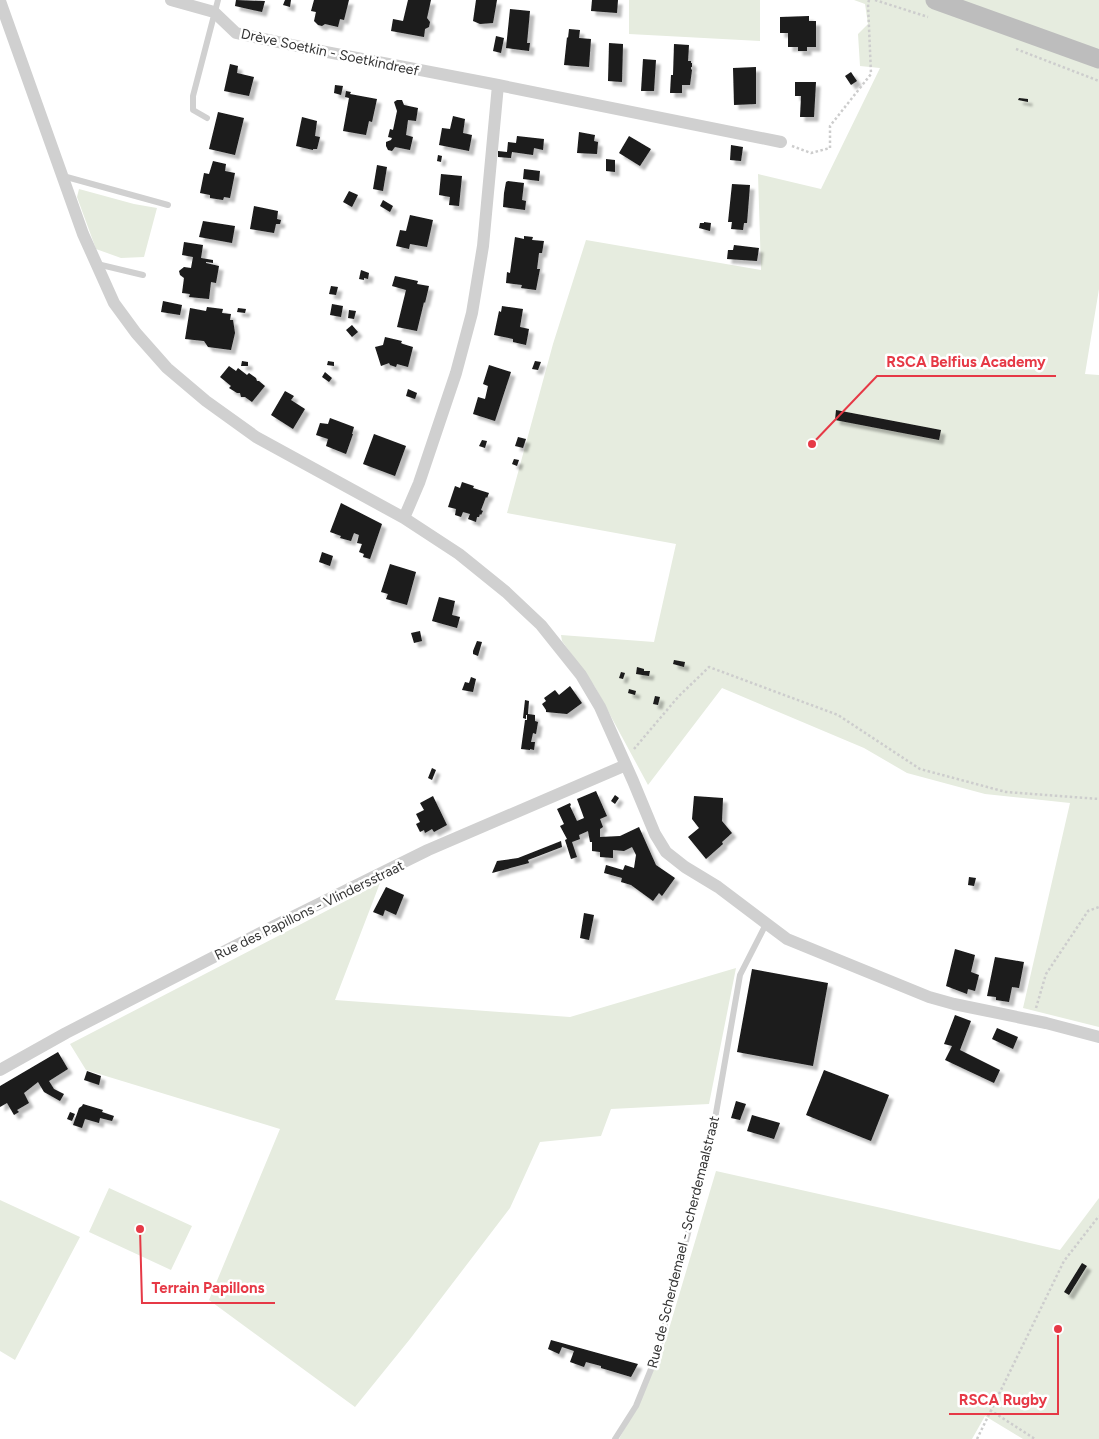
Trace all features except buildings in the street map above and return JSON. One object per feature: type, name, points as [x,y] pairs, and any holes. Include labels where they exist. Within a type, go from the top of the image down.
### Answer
[{"type":"street","name":"Drève Soetkin - Soetkindreef","points":[[171,0],[216,6],[236,33],[311,50],[498,85],[781,142]]},
{"type":"street","points":[[0,1],[83,234],[114,303],[136,333],[167,368],[206,401],[256,437],[404,518],[459,554],[506,592],[541,625],[581,675],[600,707],[655,834],[666,852],[685,867],[718,887],[787,939],[928,997],[1099,1037]]},
{"type":"street","points":[[932,9],[1099,59]]},
{"type":"street","points":[[404,518],[419,483],[456,373],[472,313],[482,246],[498,85]]},
{"type":"street","name":"Rue des Papillons - Vlindersstraat","points":[[0,1070],[66,1033],[274,926],[428,850],[624,760]]},
{"type":"lane","points":[[207,118],[193,110],[192,96],[216,6]]},
{"type":"lane","points":[[62,176],[168,205]]},
{"type":"lane","points":[[96,264],[143,275]]},
{"type":"lane","name":"Rue de Scherdemael - Scherdemaalstraat","points":[[615,1439],[636,1406],[658,1352],[711,1142],[740,975],[766,924]]},
{"type":"path","points":[[781,142],[811,153],[830,148],[830,126],[871,74],[868,4],[870,0]]},
{"type":"path","points":[[875,0],[932,9]]},
{"type":"path","points":[[1009,46],[1099,81]]},
{"type":"path","points":[[624,760],[678,697],[709,667],[838,715],[920,769],[1006,792],[1099,799]]},
{"type":"path","points":[[1032,1020],[1046,974],[1088,911],[1099,906]]},
{"type":"path","points":[[976,1439],[1064,1262],[1099,1216]]},
{"type":"path","points":[[990,1410],[1035,1439]]},
{"type":"shaded area","points":[[629,0],[760,0],[760,41],[629,34]]},
{"type":"shaded area","points":[[854,0],[1099,0],[1099,289],[1085,374],[1099,375],[1099,1027],[1023,1008],[1070,803],[985,794],[907,773],[864,748],[722,688],[648,785],[595,687],[562,641],[561,635],[654,642],[676,544],[507,513],[553,344],[586,240],[761,270],[758,174],[821,189],[880,68],[860,66],[858,34],[868,24],[865,4]]},
{"type":"shaded area","points":[[79,189],[134,204],[157,208],[144,257],[121,258],[96,249],[77,197]]},
{"type":"shaded area","points":[[380,883],[335,1000],[570,1017],[736,968],[709,1104],[611,1109],[601,1136],[540,1142],[510,1208],[410,1339],[355,1407],[209,1300],[280,1129],[86,1070],[70,1044]]},
{"type":"shaded area","points":[[716,1171],[1060,1250],[1099,1198],[1099,1439],[1023,1439],[985,1416],[972,1439],[619,1439],[640,1400],[663,1349]]},
{"type":"shaded area","points":[[109,1188],[192,1226],[171,1270],[89,1232]]},
{"type":"shaded area","points":[[0,1200],[80,1237],[15,1360],[0,1351]]},
{"type":"place","name":"RSCA Belfius Academy","points":[[812,444]]},
{"type":"place","name":"Terrain Papillons","points":[[140,1229]]},
{"type":"place","name":"RSCA Rugby","points":[[1058,1329]]}]
